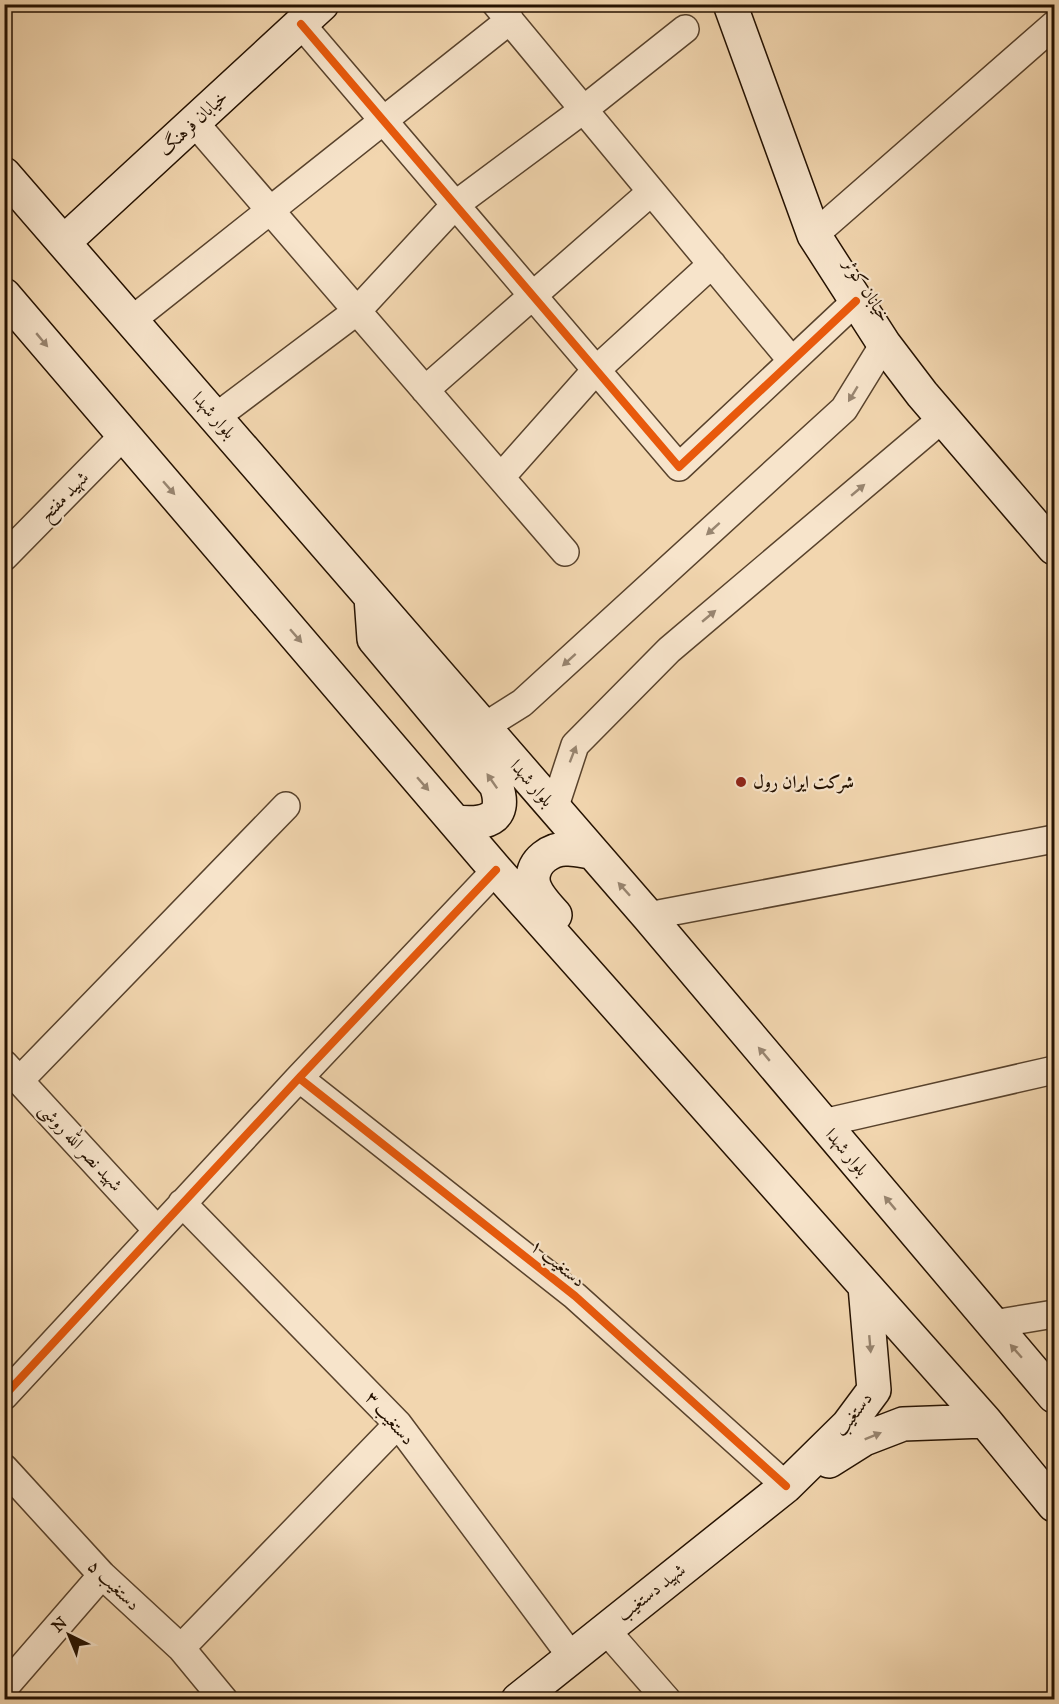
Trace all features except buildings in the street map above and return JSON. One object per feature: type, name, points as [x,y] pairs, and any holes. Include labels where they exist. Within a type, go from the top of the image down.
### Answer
[{"type":"main road","name":"خیابان کوثر","points":[[730,4],[814,235],[884,344],[943,418],[1054,548]]},
{"type":"main road","name":"خیابان فرهنگ","points":[[64,242],[312,14]]},
{"type":"main road","name":"بلوار شهدا","points":[[4,174],[648,916],[1054,1396]]},
{"type":"main road","points":[[4,295],[496,870],[985,1421],[1054,1505]]},
{"type":"main road","points":[[371,597],[374,639],[496,785],[501,798],[498,808],[490,819],[474,824],[455,822]]},
{"type":"main road","points":[[591,852],[566,848],[549,852],[537,863],[533,880],[543,901],[593,956],[619,1009]]},
{"type":"main road","name":"دستغیب","points":[[786,1486],[848,1425],[874,1390],[864,1286]]},
{"type":"main road","points":[[786,1486],[864,1439],[903,1424],[985,1421]]},
{"type":"main road","name":"شهید دستغیب","points":[[518,1700],[786,1486]]},
{"type":"street","points":[[132,320],[383,120],[503,12],[792,361]]},
{"type":"street","points":[[312,14],[383,120],[679,467],[856,301]]},
{"type":"street","points":[[814,235],[1054,25]]},
{"type":"street","points":[[216,417],[357,310],[455,205],[584,110],[685,29]]},
{"type":"street","points":[[194,122],[565,552]]},
{"type":"street","points":[[425,390],[651,192]]},
{"type":"street","points":[[501,477],[596,370],[712,264]]},
{"type":"street","points":[[484,727],[522,703],[844,409],[884,344]]},
{"type":"street","points":[[554,809],[575,746],[669,650],[943,418]]},
{"type":"street","name":"شهید مفتح","points":[[4,557],[124,435]]},
{"type":"street","points":[[12,1072],[286,806]]},
{"type":"street","points":[[648,916],[1054,839]]},
{"type":"street","points":[[4,1396],[182,1203],[496,870]]},
{"type":"street","points":[[823,1123],[1054,1070]]},
{"type":"street","name":"شهید نصر الله روشی","points":[[12,1072],[157,1230]]},
{"type":"street","name":"دستغیب ۱","points":[[299,1078],[575,1296],[786,1486]]},
{"type":"street","name":"دستغیب ۳","points":[[182,1203],[398,1424],[571,1656]]},
{"type":"street","points":[[993,1324],[1054,1314]]},
{"type":"street","points":[[181,1648],[398,1424]]},
{"type":"street","name":"دستغیب ۵","points":[[4,1468],[102,1575],[181,1648],[224,1700]]},
{"type":"street","points":[[4,1688],[102,1575]]},
{"type":"street","points":[[605,1629],[667,1700]]},
{"type":"cycle path","points":[[301,24],[679,467],[856,301]]},
{"type":"cycle path","points":[[4,1396],[496,870]]},
{"type":"cycle path","points":[[299,1078],[575,1296],[786,1486]]},
{"type":"place","name":"شرکت ایران رول","points":[[741,782]]}]
